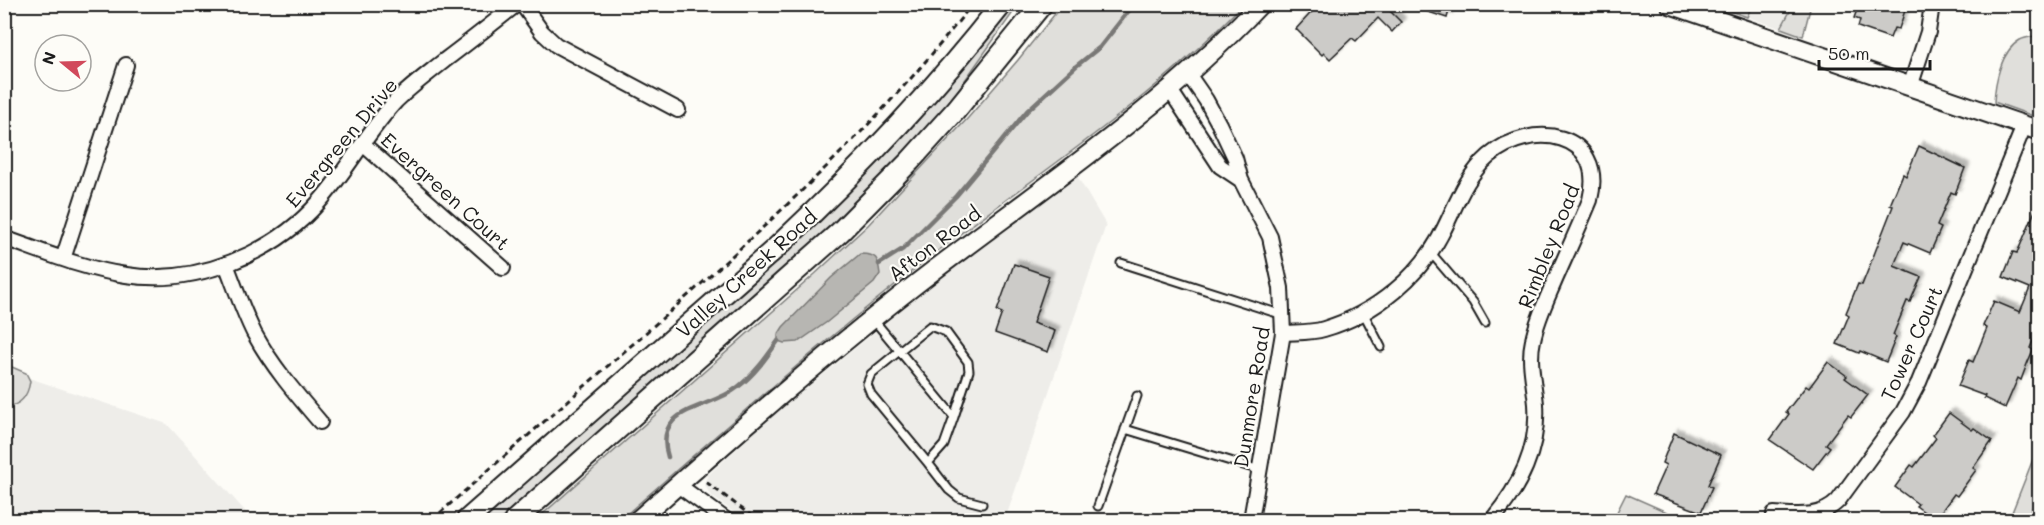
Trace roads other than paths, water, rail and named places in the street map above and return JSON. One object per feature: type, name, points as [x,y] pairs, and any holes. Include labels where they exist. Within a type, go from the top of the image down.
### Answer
[{"type":"main road","name":"Valley Creek Road","points":[[467,520],[767,256],[824,202],[918,105],[1002,4]]},
{"type":"main road","name":"Valley Creek Road","points":[[515,520],[840,232],[948,119],[1042,4]]},
{"type":"street","name":"Evergreen Drive","points":[[4,238],[99,270],[129,276],[161,277],[226,264],[270,243],[301,220],[333,186],[397,100],[517,4]]},
{"type":"street","points":[[522,4],[542,32],[556,45],[678,110]]},
{"type":"street","name":"Afton Road","points":[[638,520],[873,319],[1170,90],[1260,4]]},
{"type":"street","points":[[1670,4],[2032,129]]},
{"type":"street","points":[[1910,87],[1928,32],[1932,4]]},
{"type":"street","points":[[63,259],[126,65]]},
{"type":"street","name":"Dunmore Road","points":[[1188,74],[1219,124],[1235,158],[1241,180],[1270,237],[1281,288],[1283,333],[1251,520]]},
{"type":"street","name":"Dunmore Road","points":[[1170,90],[1220,165],[1241,180]]},
{"type":"street","name":"Tower Court","points":[[1774,514],[1812,514],[1822,512],[1832,506],[1903,412],[1922,375],[2032,129]]},
{"type":"street","name":"Rimbley Road","points":[[1283,333],[1322,330],[1363,312],[1406,281],[1431,253],[1462,188],[1473,172],[1489,156],[1506,144],[1524,137],[1545,135],[1565,138],[1584,152],[1592,169],[1594,184],[1590,200],[1539,316],[1532,342],[1531,364],[1536,404],[1536,428],[1532,452],[1524,472],[1492,520]]},
{"type":"street","name":"Evergreen Court","points":[[363,144],[503,268]]},
{"type":"street","points":[[226,264],[243,309],[266,353],[282,377],[320,422]]},
{"type":"street","points":[[678,485],[726,520]]},
{"type":"lane","points":[[1431,253],[1473,302],[1485,323]]},
{"type":"lane","points":[[1121,263],[1283,315]]},
{"type":"lane","points":[[1363,312],[1381,346]]},
{"type":"lane","points":[[873,319],[954,417]]},
{"type":"lane","points":[[928,463],[944,445],[969,371],[968,362],[946,332],[930,326],[871,374],[867,384],[871,394],[949,490],[959,498],[982,504]]},
{"type":"lane","points":[[1098,506],[1137,396]]},
{"type":"lane","points":[[1125,429],[1260,470]]},
{"type":"waterway","points":[[879,264],[903,249],[956,196],[1027,111],[1100,47],[1134,4]]},
{"type":"waterway","points":[[668,457],[665,440],[668,428],[676,419],[738,387],[765,360],[778,341]]}]
